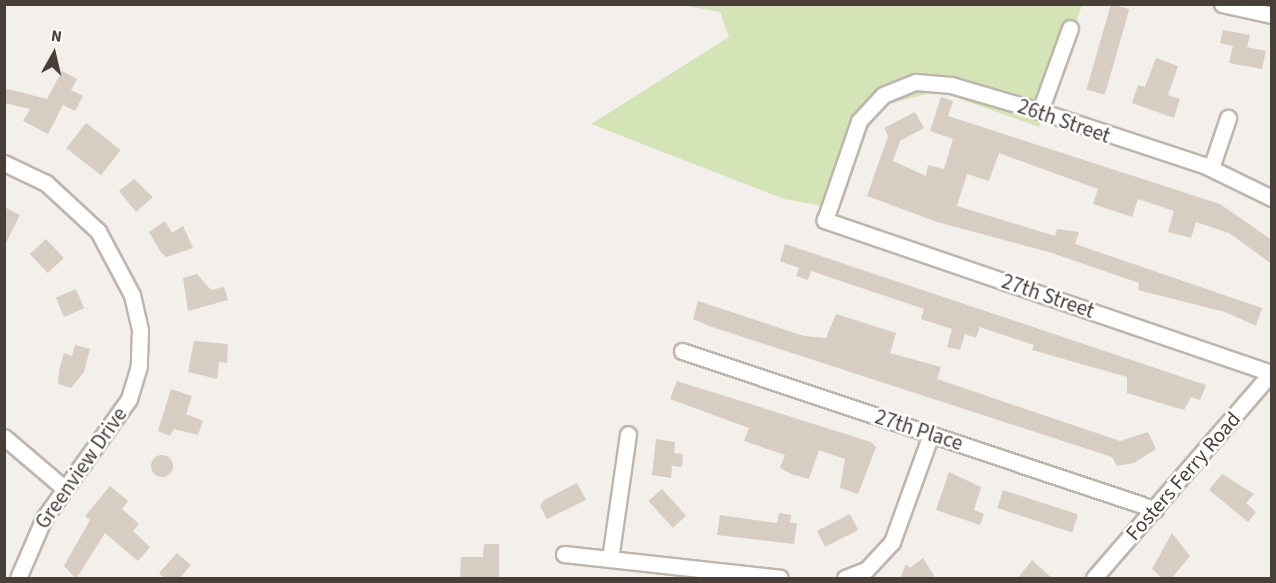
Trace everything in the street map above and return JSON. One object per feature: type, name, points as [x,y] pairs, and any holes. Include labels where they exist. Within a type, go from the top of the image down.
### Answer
[{"type":"street","points":[[1222,4],[1272,15]]},
{"type":"street","points":[[1040,111],[1070,28]]},
{"type":"street","name":"26th Street","points":[[825,220],[859,121],[883,95],[916,82],[951,85],[1040,111],[1210,168],[1272,198]]},
{"type":"street","points":[[1210,168],[1228,118]]},
{"type":"street","name":"Greenview Drive","points":[[4,163],[46,183],[87,218],[117,263],[138,312],[139,366],[129,399],[64,488],[36,532],[18,579]]},
{"type":"street","name":"27th Street","points":[[825,220],[1271,372]]},
{"type":"street","name":"27th Place","points":[[682,351],[1155,509]]},
{"type":"street","name":"Fosters Ferry Road","points":[[1094,579],[1271,372]]},
{"type":"street","points":[[610,559],[628,434]]},
{"type":"street","points":[[845,579],[867,570],[892,542],[931,434]]},
{"type":"street","points":[[4,437],[64,488]]},
{"type":"street","points":[[564,554],[780,579]]},
{"type":"green space","points":[[681,5],[1082,5],[1039,127],[938,91],[888,104],[870,123],[840,209],[784,199],[591,124],[729,37],[720,12]]},
{"type":"building","points":[[1111,4],[1129,9],[1105,95],[1086,90]]},
{"type":"building","points":[[1223,30],[1250,35],[1247,47],[1266,51],[1262,69],[1229,63],[1233,46],[1220,43]]},
{"type":"building","points":[[1156,58],[1178,66],[1168,95],[1180,99],[1174,118],[1132,103],[1138,85],[1145,87]]},
{"type":"building","points":[[62,71],[77,79],[71,90],[83,96],[75,111],[63,105],[48,134],[23,121],[30,109],[4,103],[4,88],[47,99]]},
{"type":"building","points":[[941,97],[953,101],[948,116],[1220,204],[1272,240],[1272,264],[1229,233],[1196,222],[1191,238],[1168,232],[1174,211],[1138,199],[1132,217],[1093,204],[1098,189],[999,153],[989,181],[967,174],[957,206],[1055,236],[1057,229],[1079,232],[1075,244],[1262,308],[1256,326],[1225,312],[1138,290],[1139,283],[1049,252],[937,222],[867,196],[888,136],[884,128],[915,112],[924,128],[900,141],[893,161],[926,176],[928,165],[944,169],[953,139],[930,131]]},
{"type":"building","points":[[86,123],[121,150],[101,175],[66,148]]},
{"type":"building","points":[[134,179],[153,197],[136,212],[119,191]]},
{"type":"building","points":[[4,207],[20,215],[4,247]]},
{"type":"building","points":[[165,221],[172,233],[183,226],[193,248],[166,257],[149,232]]},
{"type":"building","points":[[46,239],[64,258],[48,273],[30,254]]},
{"type":"building","points":[[785,244],[1206,385],[1200,400],[1191,397],[1184,410],[1127,393],[1127,377],[1032,350],[1034,345],[980,327],[976,338],[965,334],[960,350],[947,347],[952,329],[921,319],[924,309],[811,271],[808,280],[796,276],[799,268],[780,261]]},
{"type":"building","points":[[197,274],[211,290],[224,287],[228,300],[188,311],[183,278]]},
{"type":"building","points":[[76,289],[84,308],[64,317],[56,298]]},
{"type":"building","points":[[698,301],[804,336],[826,338],[836,314],[896,333],[890,353],[941,367],[937,379],[1120,441],[1148,432],[1156,449],[1134,463],[1117,466],[1112,457],[709,326],[693,319]]},
{"type":"building","points":[[194,341],[228,344],[227,363],[219,362],[217,379],[188,372]]},
{"type":"building","points":[[75,345],[90,349],[84,372],[71,388],[58,384],[59,370],[64,353],[72,356]]},
{"type":"building","points":[[677,381],[871,442],[876,447],[858,494],[840,488],[845,459],[819,450],[809,479],[791,474],[780,468],[785,455],[744,441],[749,428],[670,399]]},
{"type":"building","points":[[171,389],[192,396],[186,414],[203,421],[198,435],[174,429],[170,436],[158,431]]},
{"type":"building","points":[[656,439],[675,442],[674,453],[683,454],[682,467],[672,466],[671,478],[652,475]]},
{"type":"building","points":[[162,455],[170,458],[173,466],[170,474],[162,477],[154,474],[151,466],[154,458]]},
{"type":"building","points":[[949,472],[981,487],[974,510],[984,514],[980,525],[936,510]]},
{"type":"building","points":[[1222,474],[1254,494],[1246,503],[1256,512],[1248,522],[1209,490]]},
{"type":"building","points":[[577,483],[586,500],[547,519],[540,506],[544,500]]},
{"type":"building","points":[[110,486],[128,501],[122,509],[139,524],[133,531],[150,547],[138,561],[105,533],[76,579],[64,566],[90,520],[85,516]]},
{"type":"building","points":[[662,489],[686,516],[673,528],[649,501]]},
{"type":"building","points":[[1003,490],[1078,514],[1072,532],[997,508]]},
{"type":"building","points":[[779,513],[791,515],[790,523],[797,523],[794,544],[717,535],[720,515],[777,523]]},
{"type":"building","points":[[850,514],[858,530],[825,547],[817,531]]},
{"type":"building","points":[[1172,533],[1190,556],[1171,579],[1163,579],[1152,569]]},
{"type":"building","points":[[484,544],[499,544],[499,579],[460,579],[461,557],[483,557]]},
{"type":"building","points":[[177,553],[191,565],[179,579],[165,579],[159,573]]},
{"type":"building","points":[[923,558],[936,579],[900,579],[906,564],[910,568]]},
{"type":"building","points":[[1032,560],[1053,579],[1017,579]]}]
